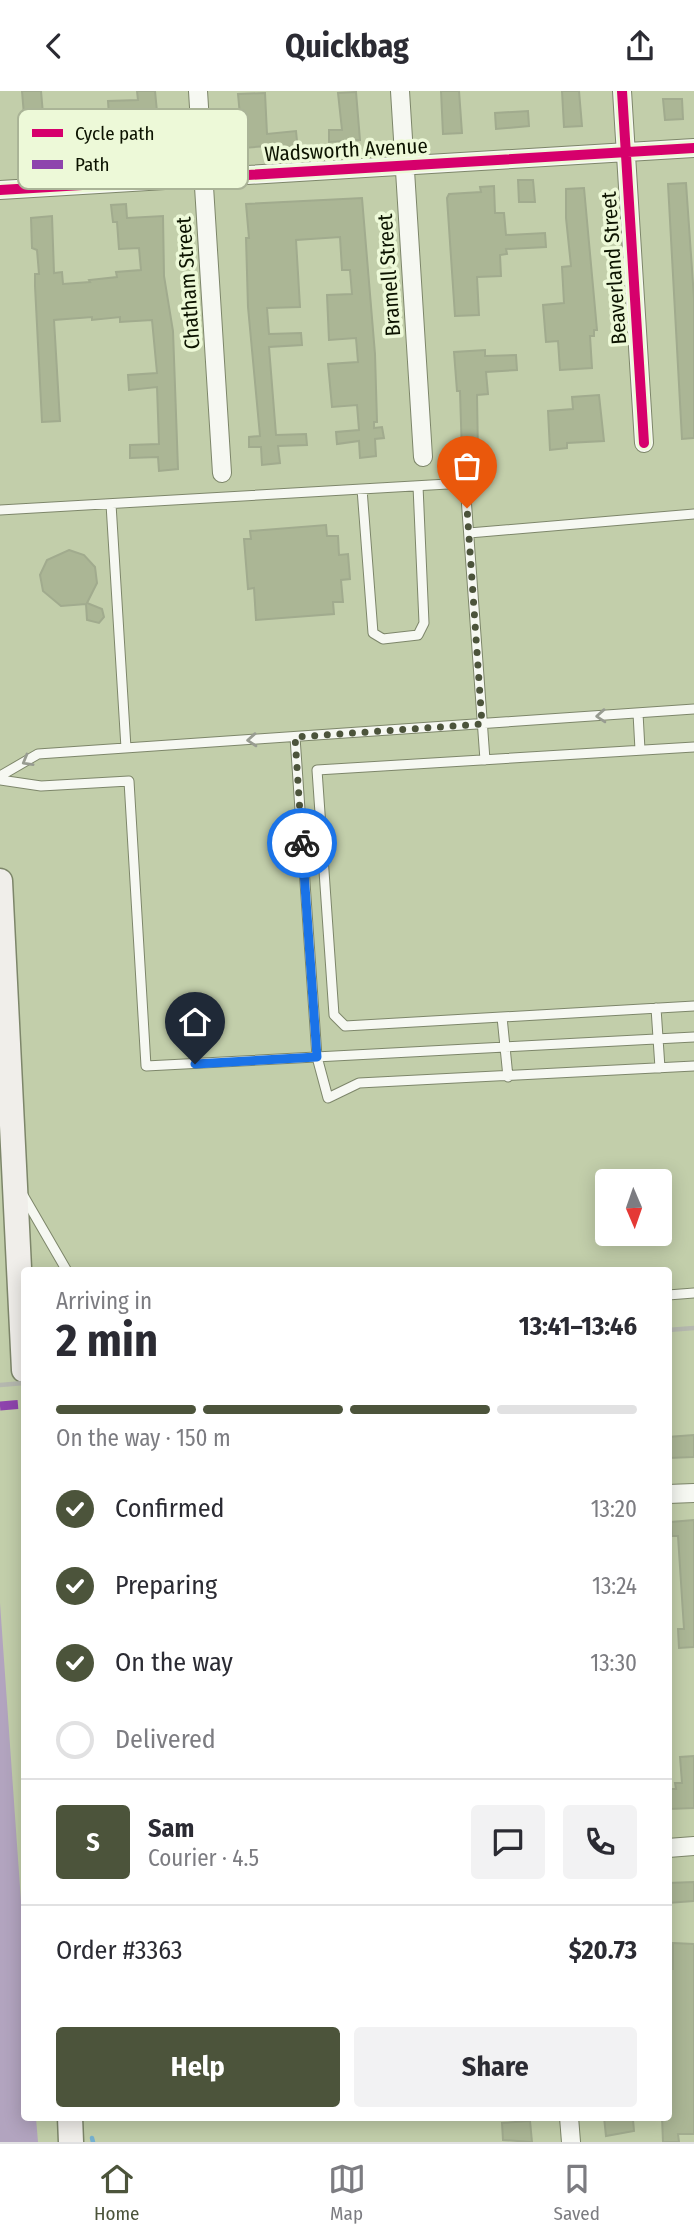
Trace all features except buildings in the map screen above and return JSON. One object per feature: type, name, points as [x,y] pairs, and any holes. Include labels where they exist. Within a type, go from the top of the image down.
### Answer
[{"type":"main road","points":[[0,881],[21,1307]]},
{"type":"main road","points":[[70,2121],[71,2142]]},
{"type":"street","name":"Chatham Street","points":[[198,91],[199,109]]},
{"type":"street","name":"Bramell Street","points":[[400,91],[423,457]]},
{"type":"street","name":"Beaverland Street","points":[[622,91],[644,443]]},
{"type":"street","name":"Wadsworth Avenue","points":[[248,175],[694,148]]},
{"type":"street","name":"Wadsworth Avenue","points":[[0,190],[18,189]]},
{"type":"street","name":"Chatham Street","points":[[205,189],[222,473]]},
{"type":"street","points":[[672,1494],[694,1493]]},
{"type":"street","points":[[672,1847],[694,1846]]},
{"type":"street","points":[[569,2121],[571,2142]]},
{"type":"lane","points":[[0,510],[465,483],[485,760]]},
{"type":"lane","points":[[362,489],[373,633],[383,639],[418,635],[424,624],[418,486]]},
{"type":"lane","points":[[111,504],[127,748]]},
{"type":"lane","points":[[470,533],[694,514]]},
{"type":"lane","points":[[0,778],[38,754],[694,709]]},
{"type":"lane","points":[[638,713],[640,750]]},
{"type":"lane","points":[[295,737],[317,1057],[328,1098],[359,1083],[694,1066]]},
{"type":"lane","points":[[694,747],[317,770],[334,1015],[345,1026],[694,1006]]},
{"type":"lane","points":[[0,778],[41,786],[129,781],[146,1066],[694,1037]]},
{"type":"lane","points":[[656,1008],[660,1068]]},
{"type":"lane","points":[[502,1017],[508,1077]]},
{"type":"lane","points":[[15,1181],[65,1267]]},
{"type":"lane","points":[[672,1295],[694,1293]]},
{"type":"shaded area","points":[[0,1603],[21,1901],[21,2121],[36,2121],[38,2142],[0,2142]]},
{"type":"waterway","points":[[92,2138],[93,2142]]},
{"type":"railway","points":[[672,1330],[694,1328]]},
{"type":"railway","points":[[0,1385],[21,1383]]},
{"type":"marked path","points":[[0,1406],[21,1404]]},
{"type":"cycle path","points":[[622,91],[644,443]]},
{"type":"cycle path","points":[[248,175],[694,148]]},
{"type":"cycle path","points":[[0,190],[18,189]]},
{"type":"way so far","points":[[302,843],[295,737],[482,724],[467,508]]},
{"type":"route","points":[[195,1064],[317,1057],[302,843]]}]
